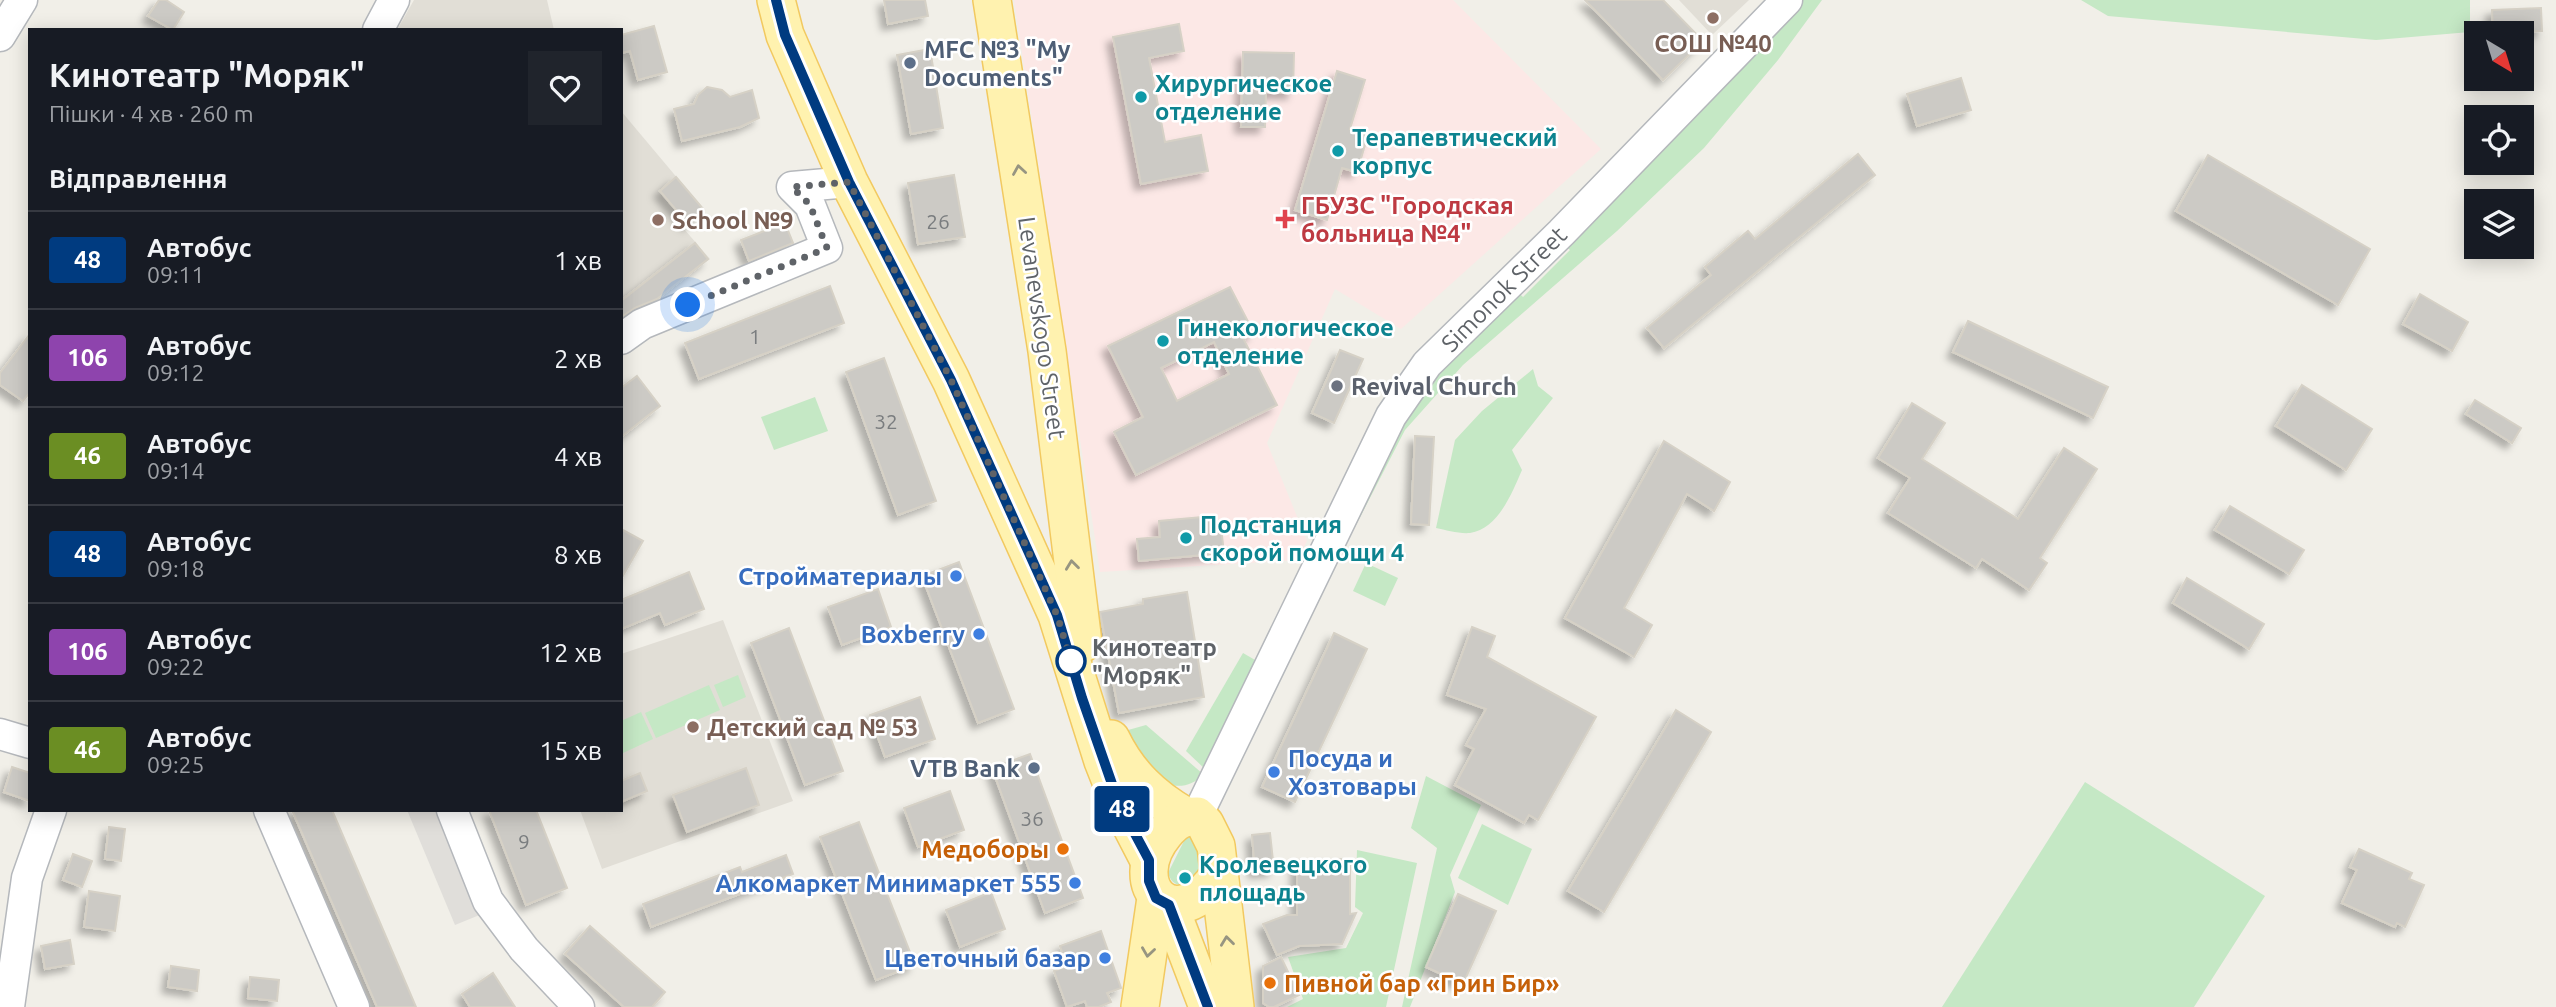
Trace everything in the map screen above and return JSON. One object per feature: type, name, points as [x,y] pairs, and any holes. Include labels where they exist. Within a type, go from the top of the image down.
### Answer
[{"type":"main road","points":[[776,0],[785,35],[849,182],[1067,612],[1103,761],[1124,813],[1149,860]]},
{"type":"main road","name":"Levanevskogo Street","points":[[992,0],[1047,351],[1067,612],[1085,657],[1107,732],[1120,759],[1164,804],[1191,816]]},
{"type":"main road","points":[[1208,1007],[1162,901],[1149,881],[1149,860],[1160,839],[1171,825],[1191,816],[1205,824],[1216,846],[1235,1007]]},
{"type":"main road","points":[[1162,901],[1186,904],[1210,888],[1219,874]]},
{"type":"main road","points":[[1140,1007],[1162,901]]},
{"type":"street","points":[[0,36],[22,0]]},
{"type":"street","points":[[379,28],[394,0]]},
{"type":"street","name":"Simonok Street","points":[[1191,816],[1391,416],[1427,365],[1561,233],[1787,0]]},
{"type":"street","points":[[623,338],[642,324],[827,248],[810,205],[792,187],[849,182]]},
{"type":"street","points":[[0,734],[28,742]]},
{"type":"street","points":[[11,1007],[27,878],[50,812]]},
{"type":"street","points":[[270,812],[354,1007]]},
{"type":"street","points":[[453,812],[488,901],[524,949],[579,1007]]},
{"type":"shaded area","points":[[414,0],[547,0],[554,28],[398,28]]},
{"type":"shaded area","name":"ГБУЗС \"Городская больница №4\"","points":[[1014,0],[1453,0],[1601,149],[1401,329],[1335,289],[1267,443],[1307,541],[1297,560],[1100,572]]},
{"type":"shaded area","name":"СОШ №40","points":[[1679,0],[1749,0],[1712,35]]},
{"type":"shaded area","name":"School №9","points":[[623,113],[705,211],[684,229],[710,259],[623,326]]},
{"type":"shaded area","name":"Детский сад № 53","points":[[723,620],[793,801],[602,869],[581,812],[623,812],[623,653]]},
{"type":"shaded area","points":[[408,812],[440,812],[482,914],[455,925]]},
{"type":"green space","points":[[1799,0],[1822,0],[1778,60],[1704,148],[1617,231],[1463,365],[1405,430],[1355,527],[1344,523],[1394,418],[1512,286],[1523,297],[1570,250],[1560,241]]},
{"type":"green space","points":[[2081,0],[2470,0],[2470,21],[2464,21],[2464,33],[2376,40],[2108,16]]},
{"type":"green space","points":[[1533,369],[1538,386],[1553,398],[1512,450],[1522,470],[1503,509],[1489,525],[1470,533],[1436,528],[1455,440],[1482,411]]},
{"type":"green space","points":[[815,397],[828,431],[774,450],[761,417]]},
{"type":"green space","points":[[1366,563],[1398,578],[1385,606],[1353,591]]},
{"type":"green space","points":[[1243,653],[1262,664],[1205,769],[1186,751]]},
{"type":"green space","points":[[738,675],[746,697],[723,707],[714,685]]},
{"type":"green space","points":[[709,685],[720,710],[656,738],[645,713]]},
{"type":"green space","points":[[641,712],[653,739],[623,753],[623,720]]},
{"type":"green space","points":[[1146,725],[1203,774],[1186,785],[1166,784],[1121,732]]},
{"type":"green space","points":[[1426,776],[1481,805],[1450,875],[1455,892],[1410,1007],[1402,1007],[1437,848],[1411,828]]},
{"type":"green space","points":[[2085,782],[2265,896],[2194,1007],[1942,1007]]},
{"type":"green space","points":[[1482,824],[1532,849],[1508,905],[1458,878]]},
{"type":"green space","points":[[1193,835],[1207,851],[1195,879],[1186,885],[1178,884],[1172,881],[1168,873],[1185,839]]},
{"type":"green space","points":[[1357,850],[1417,863],[1386,1007],[1287,1007],[1303,999],[1288,957],[1346,948],[1363,913],[1355,907]]},
{"type":"building","points":[[159,0],[166,0],[184,12],[174,28],[148,16]]},
{"type":"building","points":[[884,0],[925,0],[928,16],[888,24]]},
{"type":"building","points":[[1585,0],[1663,0],[1703,41],[1663,80]]},
{"type":"building","points":[[2541,8],[2542,31],[2534,31],[2534,21],[2492,21],[2492,10]]},
{"type":"building","name":"Хирургическое отделение","points":[[1179,24],[1184,51],[1149,58],[1165,142],[1201,135],[1208,171],[1141,184],[1113,37]]},
{"type":"building","points":[[654,26],[667,72],[638,80],[630,51],[623,53],[623,34]]},
{"type":"building","points":[[930,49],[943,128],[911,134],[897,55]]},
{"type":"building","points":[[1243,52],[1294,53],[1293,93],[1266,92],[1265,127],[1241,127]]},
{"type":"building","name":"Терапевтический корпус","points":[[1337,71],[1365,80],[1350,129],[1368,135],[1357,172],[1342,168],[1327,220],[1295,210]]},
{"type":"building","points":[[1961,78],[1971,110],[1917,126],[1907,94]]},
{"type":"building","points":[[707,87],[722,90],[730,97],[752,90],[759,118],[740,127],[682,141],[674,109],[694,104],[698,95]]},
{"type":"building","points":[[1858,154],[1875,175],[1664,348],[1647,328],[1711,275],[1705,267],[1748,231],[1755,239]]},
{"type":"building","points":[[2208,155],[2370,249],[2338,305],[2176,211]]},
{"type":"building","points":[[954,175],[965,237],[918,244],[908,183]]},
{"type":"building","points":[[676,177],[704,210],[688,224],[660,191]]},
{"type":"building","points":[[785,223],[793,243],[749,261],[741,240]]},
{"type":"building","points":[[695,243],[708,259],[657,299],[623,316],[623,299]]},
{"type":"building","points":[[830,286],[844,323],[699,379],[685,343]]},
{"type":"building","points":[[1230,287],[1254,333],[1243,338],[1277,405],[1136,475],[1114,432],[1143,417],[1108,346]],"holes":[[[1214,342],[1229,374],[1177,401],[1161,368]]]},
{"type":"building","points":[[2420,294],[2468,322],[2452,351],[2403,324]]},
{"type":"building","points":[[1968,321],[2108,387],[2093,418],[1953,352]]},
{"type":"building","points":[[28,337],[28,395],[23,401],[0,385],[0,373]]},
{"type":"building","name":"Revival Church","points":[[1340,350],[1363,359],[1334,423],[1312,413]]},
{"type":"building","points":[[884,358],[936,501],[898,515],[846,372]]},
{"type":"building","points":[[637,376],[660,406],[623,435],[623,386]]},
{"type":"building","points":[[2302,385],[2372,429],[2346,470],[2276,426]]},
{"type":"building","points":[[2475,400],[2521,428],[2512,443],[2466,414]]},
{"type":"building","points":[[1912,403],[1945,423],[1922,459],[2018,519],[2064,448],[2097,469],[2040,558],[2047,563],[2029,590],[1982,559],[1976,568],[1888,513],[1910,478],[1878,458]]},
{"type":"building","points":[[1415,436],[1434,437],[1429,525],[1411,524]]},
{"type":"building","points":[[1664,441],[1730,482],[1714,511],[1687,494],[1624,608],[1652,625],[1634,657],[1565,618]]},
{"type":"building","points":[[2230,506],[2304,550],[2289,574],[2215,530]]},
{"type":"building","name":"Подстанция скорой помощи 4","points":[[1213,516],[1214,528],[1221,527],[1224,553],[1139,561],[1137,539],[1160,537],[1159,521]]},
{"type":"building","points":[[623,530],[643,541],[623,576]]},
{"type":"building","points":[[959,562],[1014,709],[978,723],[922,576]]},
{"type":"building","points":[[689,572],[704,609],[665,625],[660,613],[623,628],[623,599]]},
{"type":"building","points":[[2187,578],[2264,624],[2249,649],[2173,603]]},
{"type":"building","points":[[878,589],[891,627],[842,645],[828,607]]},
{"type":"building","points":[[1187,592],[1204,697],[1119,713],[1100,612],[1143,604],[1143,599]]},
{"type":"building","points":[[1472,627],[1495,636],[1487,657],[1596,717],[1538,820],[1529,815],[1524,823],[1455,785],[1474,749],[1466,745],[1486,709],[1447,695]]},
{"type":"building","points":[[789,628],[843,771],[805,785],[751,643]]},
{"type":"building","points":[[1334,633],[1367,649],[1295,802],[1262,787]]},
{"type":"building","points":[[920,697],[935,739],[885,757],[870,715]]},
{"type":"building","points":[[1676,710],[1711,732],[1604,912],[1568,891]]},
{"type":"building","points":[[1030,754],[1083,898],[1045,913],[992,768]]},
{"type":"building","points":[[12,767],[28,772],[28,800],[4,792]]},
{"type":"building","points":[[746,768],[759,805],[687,832],[673,795]]},
{"type":"building","points":[[640,773],[647,791],[623,801],[623,780]]},
{"type":"building","points":[[950,791],[964,830],[918,847],[904,808]]},
{"type":"building","points":[[293,812],[333,812],[416,1007],[377,1007]]},
{"type":"building","points":[[490,812],[537,812],[567,888],[526,905]]},
{"type":"building","points":[[859,822],[915,965],[876,980],[820,837]]},
{"type":"building","points":[[109,827],[125,829],[121,861],[105,859]]},
{"type":"building","points":[[1270,833],[1274,870],[1255,872],[1252,835]]},
{"type":"building","points":[[2359,849],[2412,873],[2409,879],[2424,885],[2405,927],[2397,923],[2395,927],[2342,903],[2357,870],[2350,867]]},
{"type":"building","points":[[73,854],[92,861],[82,887],[63,880]]},
{"type":"building","points":[[786,855],[793,874],[651,927],[643,904],[740,867],[742,872]]},
{"type":"building","points":[[1350,859],[1350,914],[1356,913],[1342,944],[1299,946],[1277,955],[1263,924],[1287,915],[1297,915],[1297,860]]},
{"type":"building","points":[[89,891],[120,896],[115,931],[84,927]]},
{"type":"building","points":[[991,892],[1005,929],[960,947],[946,910]]},
{"type":"building","points":[[1458,894],[1496,911],[1463,984],[1426,967]]},
{"type":"building","points":[[590,926],[665,992],[652,1007],[624,1007],[565,954]]},
{"type":"building","points":[[1101,931],[1121,988],[1107,993],[1111,1002],[1099,1007],[1087,1007],[1085,1001],[1067,1007],[1054,971],[1067,966],[1060,946]]},
{"type":"building","points":[[70,940],[74,964],[45,969],[41,946]]},
{"type":"building","points":[[1281,957],[1299,995],[1269,1007],[1263,1003],[1263,966]]},
{"type":"building","points":[[171,966],[199,970],[197,991],[168,987]]},
{"type":"building","points":[[493,973],[515,1007],[470,1007],[462,994]]},
{"type":"building","points":[[250,977],[279,980],[277,1001],[248,998]]},
{"type":"bus line","name":"48","points":[[776,0],[785,35],[849,182],[951,380],[1057,615],[1082,698],[1119,804],[1149,860],[1149,881],[1156,898],[1169,905],[1208,1007]]},
{"type":"place","name":"СОШ №40","points":[[1713,18]]},
{"type":"place","name":"MFC №3 \"My Documents\"","points":[[910,63]]},
{"type":"place","name":"Хирургическое отделение","points":[[1141,97]]},
{"type":"place","name":"Терапевтический корпус","points":[[1338,151]]},
{"type":"place","name":"ГБУЗС \"Городская больница №4\"","points":[[1285,219]]},
{"type":"place","name":"School №9","points":[[658,220]]},
{"type":"place","name":"Гинекологическое отделение","points":[[1163,341]]},
{"type":"place","name":"Revival Church","points":[[1337,386]]},
{"type":"place","name":"Подстанция скорой помощи 4","points":[[1186,538]]},
{"type":"place","name":"Стройматериалы","points":[[956,576]]},
{"type":"place","name":"Boxberry","points":[[979,634]]},
{"type":"place","name":"Кинотеатр \"Моряк\"","points":[[1071,661]]},
{"type":"place","name":"Детский сад № 53","points":[[693,727]]},
{"type":"place","name":"VTB Bank","points":[[1034,768]]},
{"type":"place","name":"Посуда и Хозтовары","points":[[1274,772]]},
{"type":"place","name":"Медоборы","points":[[1063,849]]},
{"type":"place","name":"Кролевецкого площадь","points":[[1185,878]]},
{"type":"place","name":"Алкомаркет Минимаркет 555","points":[[1075,883]]},
{"type":"place","name":"Цветочный базар","points":[[1105,958]]},
{"type":"place","name":"Пивной бар «Грин Бир»","points":[[1270,983]]},
{"type":"route","points":[[688,305],[827,248],[810,205],[792,187],[849,182],[951,380],[1057,615],[1071,661]]}]
